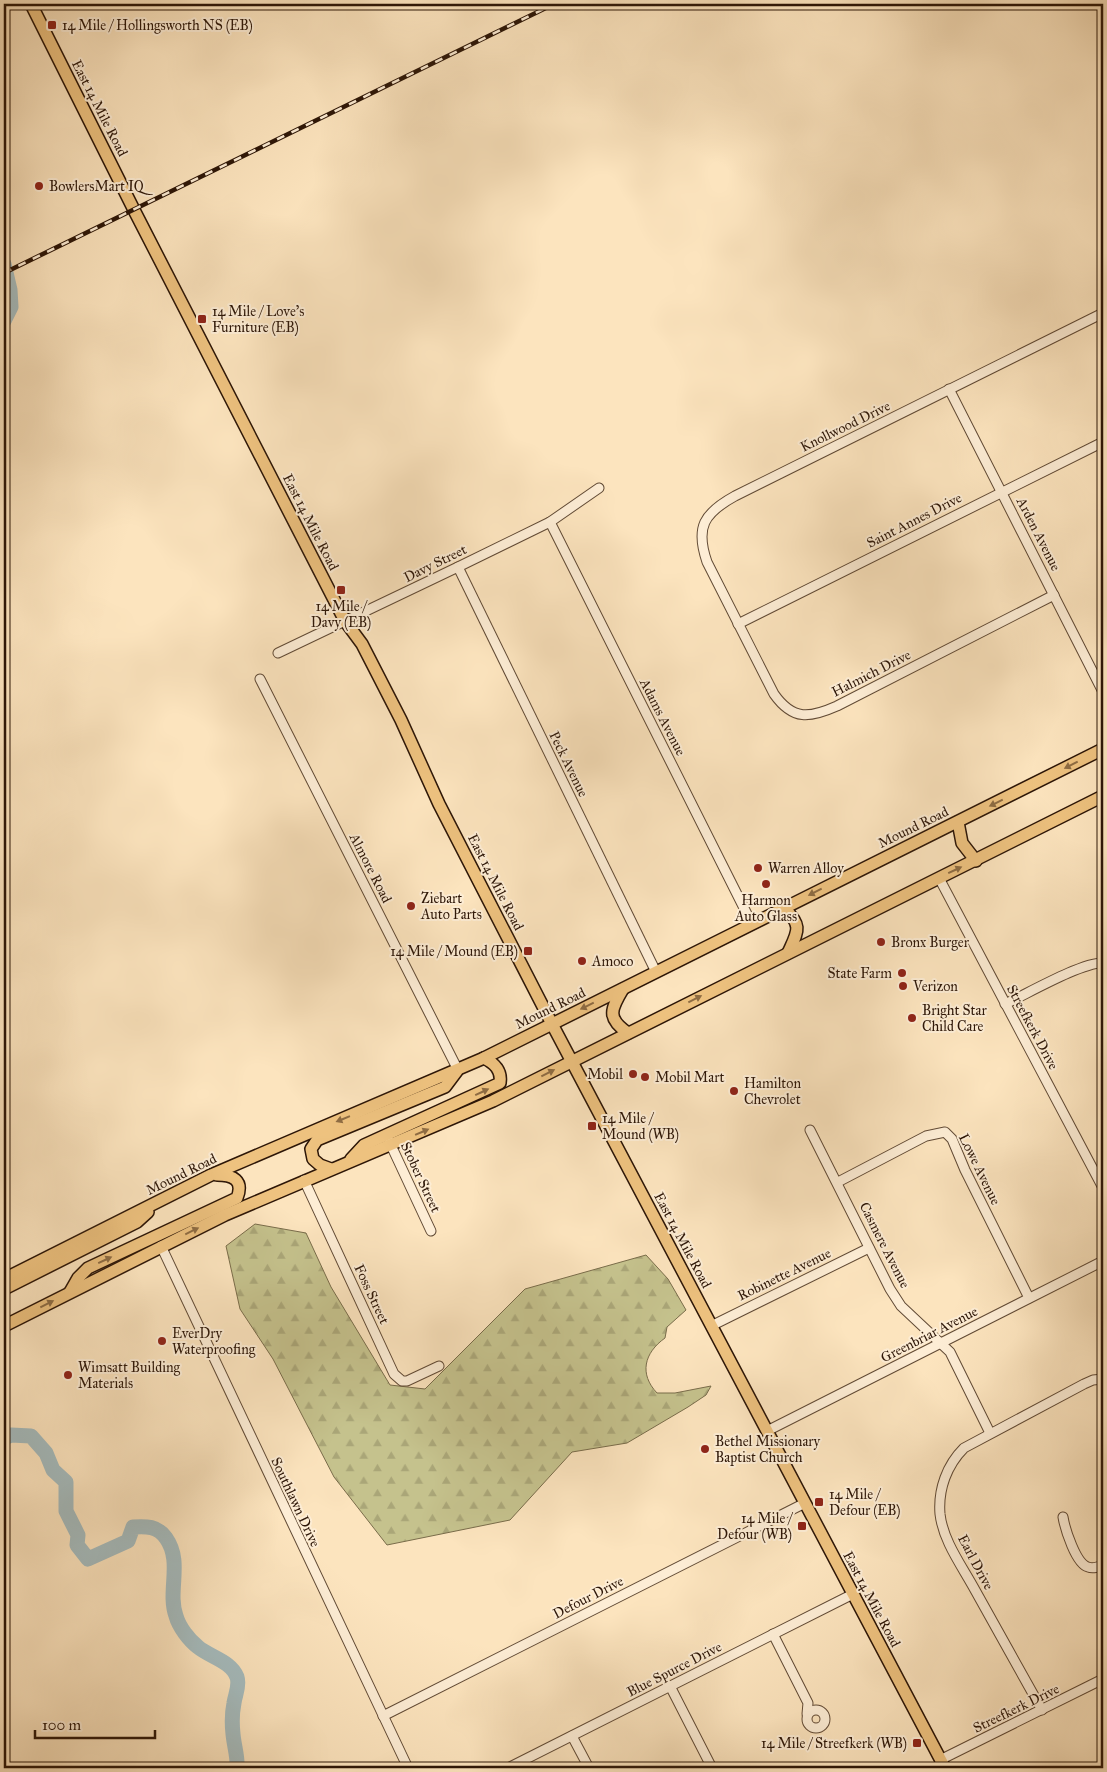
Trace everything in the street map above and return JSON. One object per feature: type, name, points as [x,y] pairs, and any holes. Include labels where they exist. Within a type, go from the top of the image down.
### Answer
[{"type":"main road","name":"East 14 Mile Road","points":[[31,4],[134,210],[345,621],[362,644],[401,720],[439,804],[552,1024],[942,1764]]},
{"type":"main road","name":"Mound Road","points":[[4,1279],[211,1175],[484,1058],[1103,749]]},
{"type":"main road","points":[[389,1140],[492,1101],[1103,796]]},
{"type":"main road","points":[[958,822],[962,843],[976,861]]},
{"type":"main road","points":[[784,908],[794,918],[798,928],[788,953]]},
{"type":"main road","points":[[623,989],[613,1005],[613,1017],[620,1027],[628,1032]]},
{"type":"main road","points":[[4,1326],[225,1215],[347,1163],[500,1083],[500,1073],[494,1063],[484,1058]]},
{"type":"main road","points":[[331,1169],[320,1165],[313,1159],[311,1149],[317,1140],[445,1087],[458,1070]]},
{"type":"main road","points":[[70,1292],[78,1278],[88,1268],[237,1198],[240,1190],[234,1177],[211,1175]]},
{"type":"main road","points":[[4,1289],[137,1222],[160,1201]]},
{"type":"street","name":"Knollwood Drive","points":[[738,624],[702,548],[702,530],[710,513],[719,505],[1103,313]]},
{"type":"street","name":"Arden Avenue","points":[[949,390],[1103,692]]},
{"type":"street","name":"Saint Annes Drive","points":[[738,624],[1103,442]]},
{"type":"street","name":"Davy Street","points":[[278,653],[550,522],[599,488]]},
{"type":"street","name":"Adams Avenue","points":[[550,522],[752,924]]},
{"type":"street","name":"Peck Avenue","points":[[458,567],[656,972]]},
{"type":"street","name":"Halmich Drive","points":[[738,624],[781,704],[794,713],[811,716],[837,706],[1054,595]]},
{"type":"street","name":"Almore Road","points":[[260,679],[458,1070]]},
{"type":"street","name":"Streefkerk Drive","points":[[939,878],[1103,1188]]},
{"type":"street","points":[[1005,1004],[1074,971],[1103,962]]},
{"type":"street","name":"Casmere Avenue","points":[[810,1130],[838,1182],[890,1289],[901,1306],[950,1352],[990,1433]]},
{"type":"street","name":"Lowe Avenue","points":[[838,1182],[926,1136],[945,1132],[952,1139],[965,1170],[1029,1298]]},
{"type":"street","name":"Stober Street","points":[[389,1140],[431,1231]]},
{"type":"street","name":"Foss Street","points":[[304,1180],[394,1374],[398,1378],[407,1381],[439,1366]]},
{"type":"street","name":"Southlawn Drive","points":[[161,1246],[408,1768]]},
{"type":"street","name":"Robinette Avenue","points":[[711,1326],[869,1248]]},
{"type":"street","name":"Greenbriar Avenue","points":[[767,1431],[1103,1261]]},
{"type":"street","points":[[990,1433],[1084,1384],[1093,1380],[1103,1379]]},
{"type":"street","name":"Earl Drive","points":[[990,1433],[964,1448],[954,1458],[948,1469],[941,1492],[941,1515],[951,1546],[1042,1710]]},
{"type":"street","name":"Defour Drive","points":[[383,1716],[805,1503]]},
{"type":"street","points":[[1062,1518],[1082,1564],[1093,1568],[1103,1565]]},
{"type":"street","name":"Blue Spurce Drive","points":[[508,1768],[853,1594]]},
{"type":"street","points":[[773,1634],[808,1702],[823,1712],[825,1718],[823,1724],[818,1728],[810,1726],[806,1720],[808,1702]]},
{"type":"street","name":"Streefkerk Drive","points":[[942,1764],[1103,1679]]},
{"type":"street","points":[[670,1686],[712,1768]]},
{"type":"street","points":[[807,1714],[811,1710],[817,1709]]},
{"type":"street","points":[[572,1736],[589,1768]]},
{"type":"green space","points":[[255,1224],[306,1233],[331,1287],[390,1385],[425,1389],[525,1289],[646,1255],[668,1279],[686,1310],[667,1327],[665,1338],[652,1350],[648,1357],[646,1371],[651,1386],[657,1393],[675,1393],[711,1386],[706,1395],[627,1443],[572,1452],[510,1520],[387,1545],[334,1477],[273,1359],[240,1309],[226,1246]]},
{"type":"waterway","points":[[4,264],[10,290],[11,307],[4,321]]},
{"type":"waterway","points":[[4,1438],[11,1435],[31,1436],[46,1453],[53,1470],[66,1482],[66,1511],[78,1535],[77,1545],[88,1559],[128,1541],[133,1527],[155,1529],[166,1538],[171,1547],[173,1557],[173,1597],[179,1624],[203,1651],[230,1667],[238,1680],[232,1723],[237,1768]]},
{"type":"railway","points":[[4,273],[554,4]]},
{"type":"place","name":"14 Mile / Hollingsworth NS (EB)","points":[[52,25]]},
{"type":"place","name":"BowlersMart IQ","points":[[39,186]]},
{"type":"place","name":"14 Mile / Love's Furniture (EB)","points":[[202,319]]},
{"type":"place","name":"14 Mile / Davy (EB)","points":[[341,590]]},
{"type":"place","name":"Warren Alloy","points":[[758,868]]},
{"type":"place","name":"Harmon Auto Glass","points":[[766,884]]},
{"type":"place","name":"Ziebart Auto Parts","points":[[411,906]]},
{"type":"place","name":"Bronx Burger","points":[[881,942]]},
{"type":"place","name":"14 Mile / Mound (EB)","points":[[528,951]]},
{"type":"place","name":"Amoco","points":[[582,961]]},
{"type":"place","name":"State Farm","points":[[902,973]]},
{"type":"place","name":"Verizon","points":[[903,986]]},
{"type":"place","name":"Bright Star Child Care","points":[[912,1018]]},
{"type":"place","name":"Mobil","points":[[633,1074]]},
{"type":"place","name":"Mobil Mart","points":[[645,1077]]},
{"type":"place","name":"Hamilton Chevrolet","points":[[734,1091]]},
{"type":"place","name":"14 Mile / Mound (WB)","points":[[592,1126]]},
{"type":"place","name":"EverDry Waterproofing","points":[[162,1341]]},
{"type":"place","name":"Wimsatt Building Materials","points":[[68,1375]]},
{"type":"place","name":"Bethel Missionary Baptist Church","points":[[705,1449]]},
{"type":"place","name":"14 Mile / Defour (EB)","points":[[819,1502]]},
{"type":"place","name":"14 Mile / Defour (WB)","points":[[802,1526]]},
{"type":"place","name":"14 Mile / Streefkerk (WB)","points":[[917,1743]]}]
